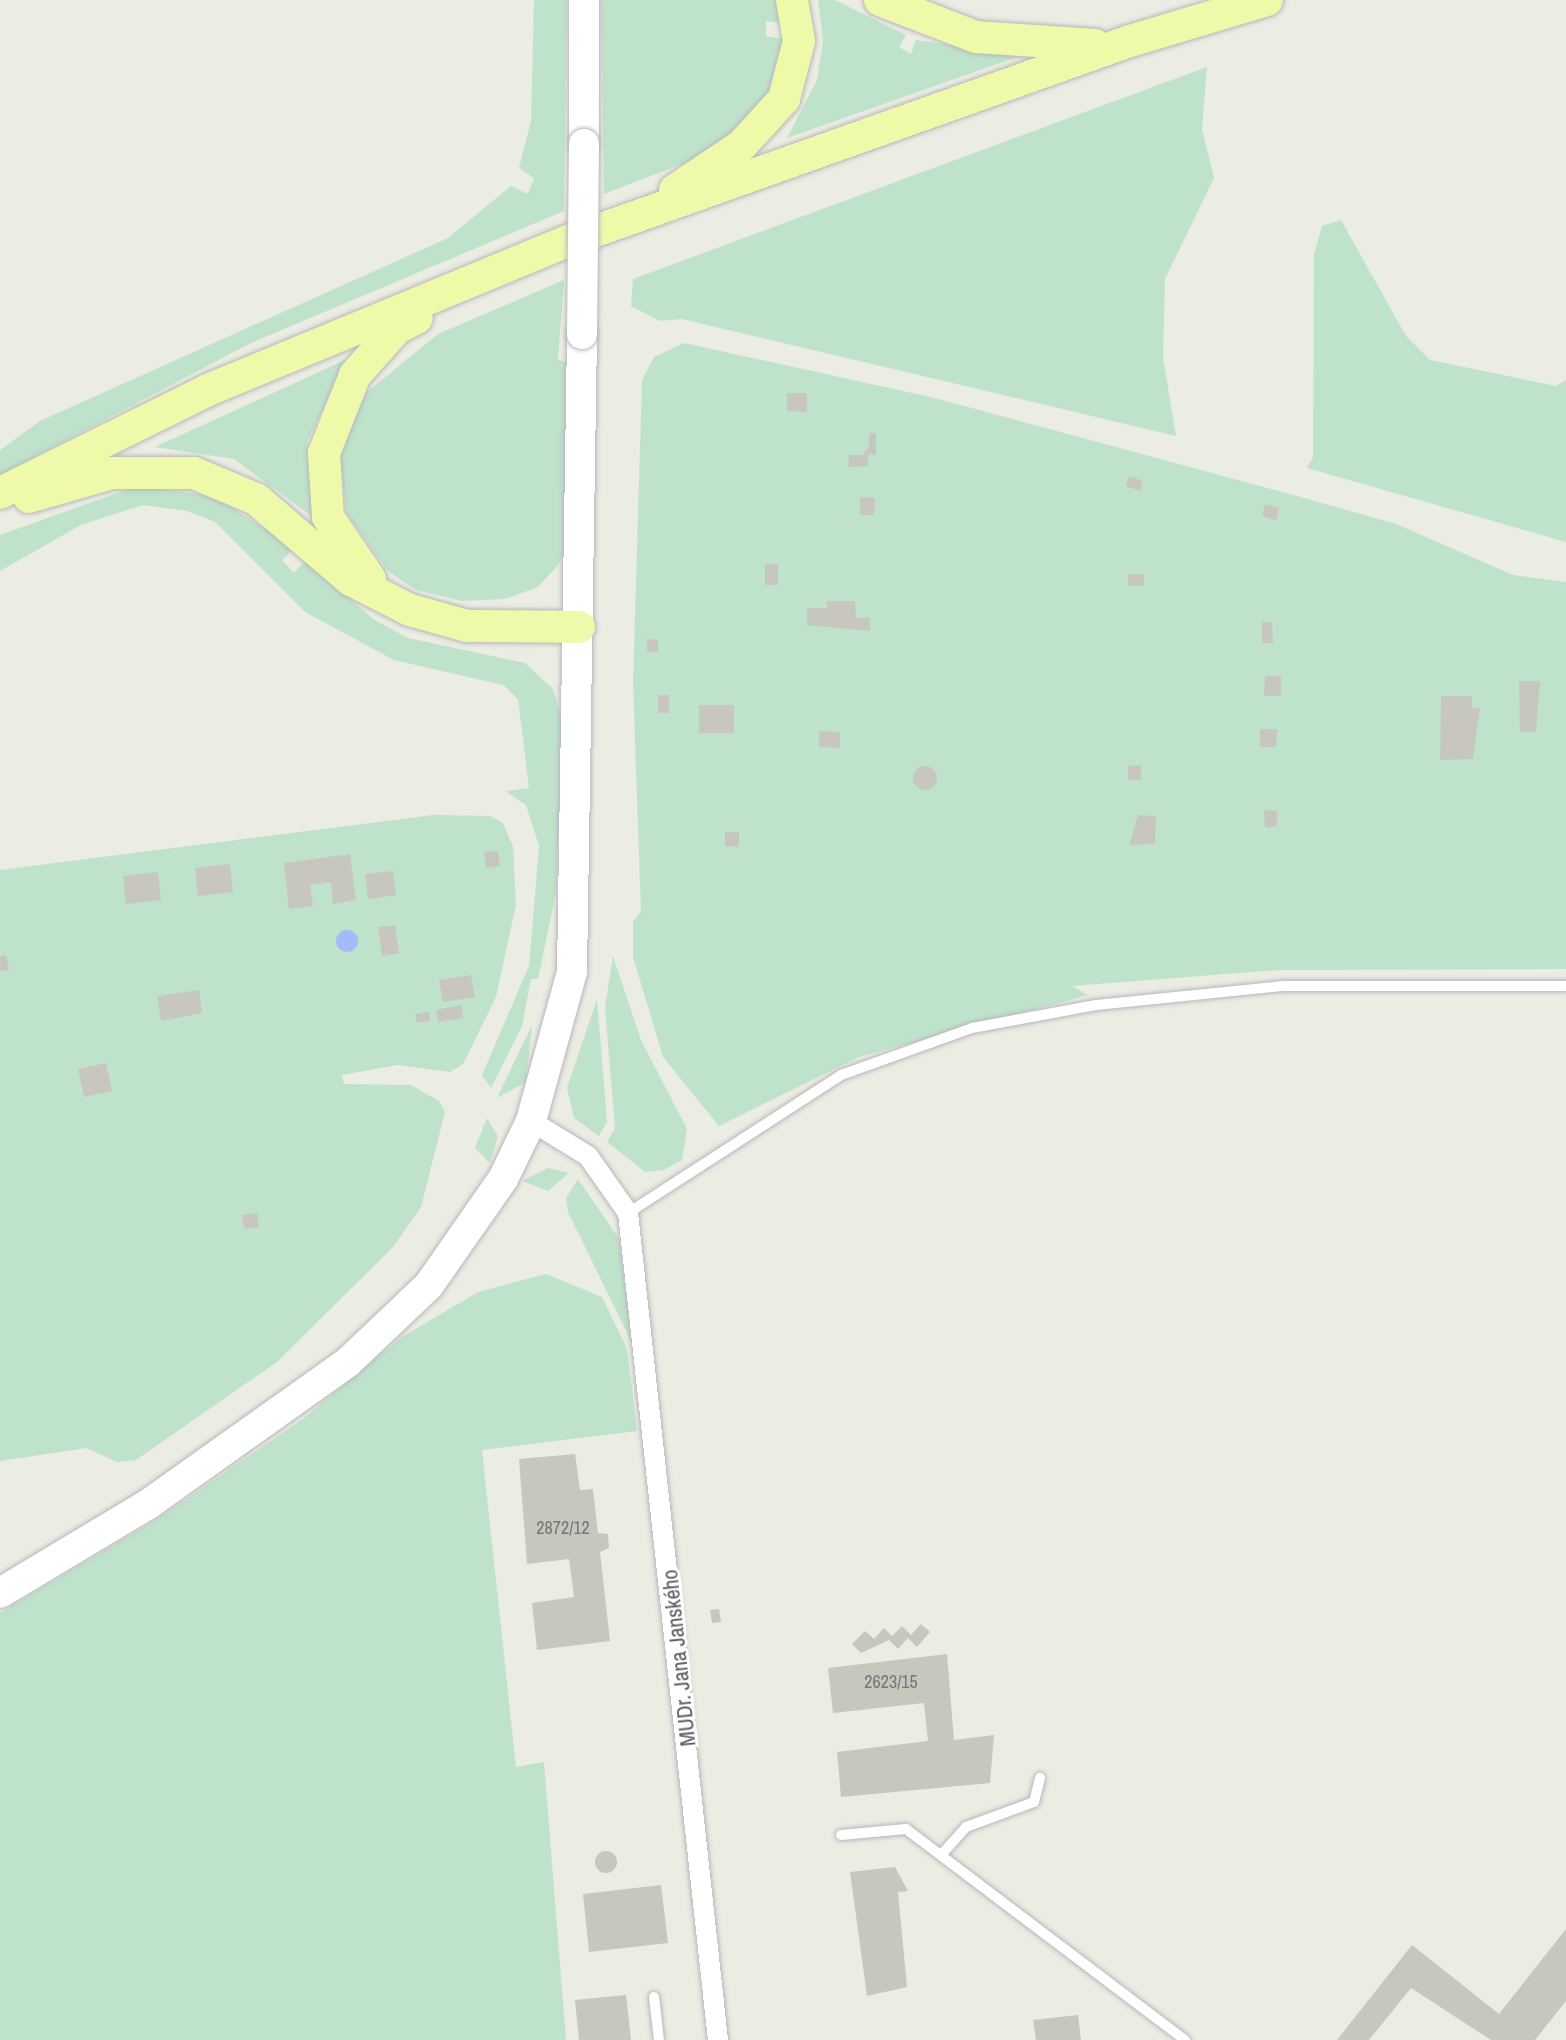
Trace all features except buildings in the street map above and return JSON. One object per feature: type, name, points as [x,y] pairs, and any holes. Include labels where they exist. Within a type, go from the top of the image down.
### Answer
[{"type":"main road","points":[[0,1593],[147,1505],[358,1352],[429,1285],[503,1179],[531,1121],[572,972],[579,627],[584,0]]},
{"type":"main road","points":[[605,227],[707,172],[774,113],[799,41],[792,0]]},
{"type":"main road","points":[[880,0],[941,28],[1012,43],[1130,41]]},
{"type":"main road","points":[[0,493],[208,390],[605,227],[1130,41],[1267,0]]},
{"type":"main road","points":[[381,594],[328,517],[324,453],[340,403],[397,328],[535,256]]},
{"type":"main road","points":[[0,509],[112,473],[194,473],[276,512],[351,580],[381,594],[467,626],[579,627]]},
{"type":"street","points":[[531,1121],[588,1156],[628,1213]]},
{"type":"street","name":"MUDr. Jana Janského","points":[[628,1213],[640,1276],[718,2040]]},
{"type":"lane","points":[[628,1213],[841,1075],[972,1028],[1096,1005],[1282,986],[1566,986]]},
{"type":"lane","points":[[941,1855],[966,1827],[1034,1802],[1040,1778]]},
{"type":"lane","points":[[841,1835],[906,1829],[1185,2040]]},
{"type":"lane","points":[[654,1997],[659,2040]]},
{"type":"green space","points":[[534,0],[567,0],[564,211],[251,343],[0,475],[0,450],[40,421],[448,238],[511,186],[528,194],[534,178],[519,168],[531,121]]},
{"type":"green space","points":[[601,0],[775,0],[780,23],[766,21],[766,36],[782,39],[768,94],[750,120],[695,159],[604,194]]},
{"type":"green space","points":[[818,0],[835,0],[906,35],[899,47],[911,54],[916,40],[1023,55],[787,138],[817,80],[823,41]]},
{"type":"green space","points":[[1207,67],[1202,129],[1214,178],[1165,279],[1163,357],[1176,436],[682,319],[660,321],[631,306],[633,279]]},
{"type":"green space","points":[[1341,220],[1406,336],[1430,360],[1556,386],[1566,380],[1566,542],[1307,468],[1313,457],[1314,254],[1322,226]]},
{"type":"green space","points":[[564,280],[558,360],[567,362],[566,549],[558,565],[538,587],[505,599],[462,601],[416,590],[388,571],[347,513],[340,457],[362,396],[438,334]]},
{"type":"green space","points":[[684,343],[935,398],[1290,494],[1396,524],[1513,575],[1566,582],[1566,969],[1280,970],[1072,986],[1088,995],[859,1057],[719,1126],[663,1057],[633,957],[633,921],[641,912],[633,684],[642,380],[654,357]]},
{"type":"green space","points":[[347,359],[307,442],[313,517],[234,459],[155,447]]},
{"type":"green space","points":[[137,486],[214,496],[295,548],[282,560],[294,573],[306,560],[373,619],[408,638],[525,663],[553,689],[563,721],[556,892],[538,979],[531,979],[522,1026],[491,1088],[482,1075],[529,966],[539,846],[526,805],[505,791],[529,788],[518,699],[503,685],[394,660],[305,612],[215,522],[187,511],[143,505],[81,525],[0,571],[0,535]]},
{"type":"green space","points":[[433,815],[490,816],[503,823],[513,847],[516,905],[496,997],[463,1064],[450,1072],[398,1065],[342,1075],[344,1084],[411,1085],[439,1101],[445,1112],[421,1207],[393,1247],[277,1362],[136,1460],[117,1462],[86,1448],[0,1461],[0,870]]},
{"type":"green space","points":[[613,956],[641,1040],[687,1129],[682,1160],[664,1170],[645,1172],[607,1142],[615,1128],[605,1007]]},
{"type":"green space","points":[[597,999],[607,1122],[599,1136],[574,1118],[567,1088]]},
{"type":"green space","points":[[532,1025],[526,1082],[497,1098]]},
{"type":"green space","points":[[487,1118],[498,1136],[490,1163],[475,1148]]},
{"type":"green space","points":[[548,1168],[569,1173],[548,1191],[522,1181]]},
{"type":"green space","points":[[578,1179],[619,1239],[633,1345],[568,1212],[566,1198]]},
{"type":"green space","points":[[546,1274],[602,1297],[627,1349],[637,1431],[482,1450],[516,1767],[544,1762],[566,2040],[0,2040],[0,1613],[156,1520],[304,1418],[402,1337],[478,1292]]},
{"type":"water","points":[[343,930],[351,930],[358,941],[351,952],[343,952],[336,945],[336,937]]}]
